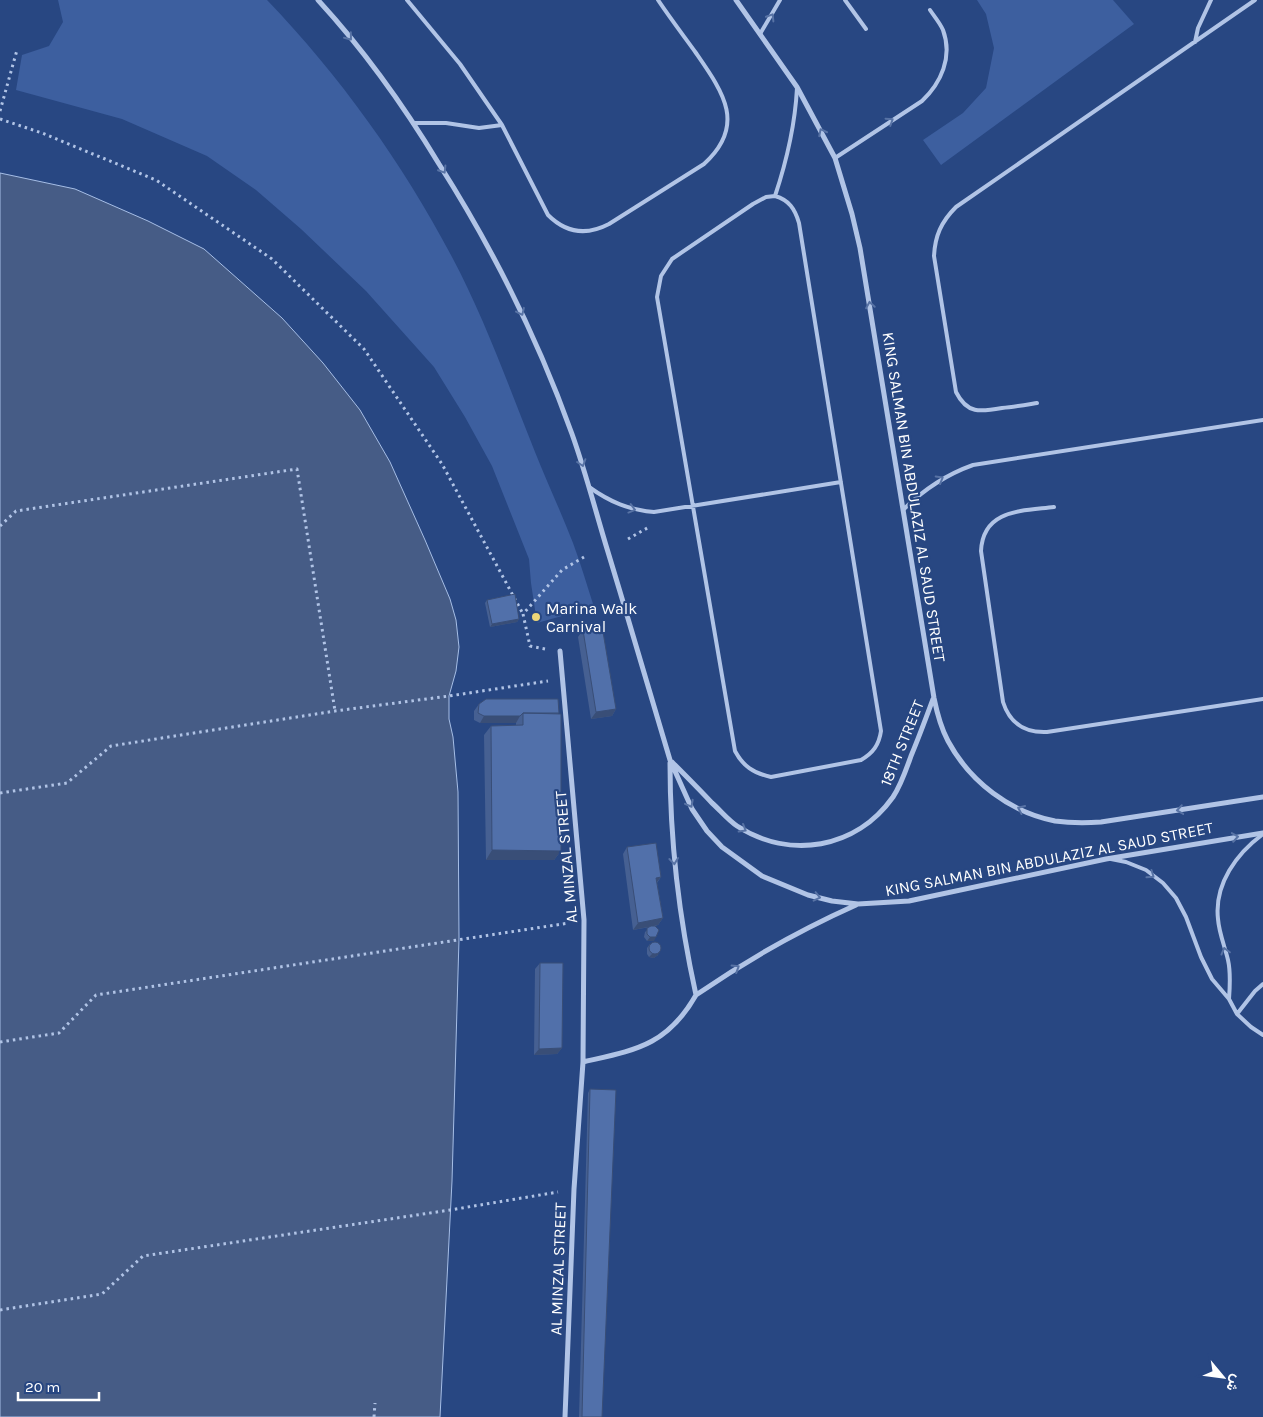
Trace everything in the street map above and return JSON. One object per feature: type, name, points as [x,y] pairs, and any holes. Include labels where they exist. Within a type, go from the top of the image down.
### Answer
[{"type":"street","name":"KING SALMAN BIN ABDULAZIZ AL SAUD STREET","points":[[318,0],[364,55],[413,122],[464,202],[521,311],[573,435],[670,760],[692,809],[707,831],[722,847],[741,863],[762,876],[808,895],[832,901],[858,904],[909,902],[1106,859],[1263,833]]},
{"type":"street","name":"KING SALMAN BIN ABDULAZIZ AL SAUD STREET","points":[[736,0],[797,87],[835,158],[852,214],[860,248],[934,698],[939,720],[948,741],[960,761],[975,778],[993,793],[1033,814],[1055,821],[1101,822],[1263,797]]},
{"type":"street","name":"AL MINZAL STREET","points":[[560,651],[584,920],[583,1062],[574,1189],[565,1417]]},
{"type":"street","name":"18TH STREET","points":[[670,760],[730,820],[753,835],[773,843],[793,846],[814,845],[834,841],[852,834],[868,824],[894,796],[934,698]]},
{"type":"street","points":[[670,760],[670,807],[678,902],[696,995]]},
{"type":"street","points":[[583,1062],[631,1051],[648,1044],[665,1034],[677,1023],[688,1010],[696,995],[734,969],[774,945],[858,904]]},
{"type":"lane","points":[[407,0],[460,64],[502,125],[548,215],[566,229],[577,232],[594,230],[609,224],[704,164],[721,144],[726,131],[728,117],[726,104],[710,73],[658,0]]},
{"type":"lane","points":[[760,34],[780,0]]},
{"type":"lane","points":[[845,0],[866,29]]},
{"type":"lane","points":[[1195,42],[1198,28],[1211,0]]},
{"type":"lane","points":[[1037,403],[983,411],[974,410],[965,405],[956,392],[934,256],[939,230],[946,217],[956,207],[1255,0]]},
{"type":"lane","points":[[835,158],[922,101],[941,78],[946,54],[946,41],[943,29],[930,10]]},
{"type":"lane","points":[[775,196],[791,142],[797,87]]},
{"type":"lane","points":[[413,122],[446,123],[479,128],[502,125]]},
{"type":"lane","points":[[775,196],[783,198],[796,213],[841,482],[880,721],[880,740],[869,756],[861,760],[770,776],[749,769],[740,761],[735,750],[657,297],[658,286],[665,267],[672,259],[766,197],[775,196]]},
{"type":"lane","points":[[903,510],[935,482],[953,472],[987,462],[1263,420]]},
{"type":"lane","points":[[589,487],[604,498],[620,505],[654,512],[841,482]]},
{"type":"lane","points":[[1054,507],[1012,512],[1002,516],[993,521],[986,529],[981,540],[1003,702],[1011,720],[1027,731],[1047,732],[1263,699]]},
{"type":"lane","points":[[1229,999],[1230,974],[1218,918],[1219,897],[1225,878],[1235,860],[1249,844],[1263,833]]},
{"type":"lane","points":[[1106,859],[1126,862],[1146,870],[1176,898],[1212,979],[1229,999],[1237,1014],[1263,1035]]},
{"type":"lane","points":[[1237,1014],[1263,984]]},
{"type":"path","points":[[0,111],[17,50]]},
{"type":"path","points":[[0,119],[156,180],[272,259],[364,349],[442,464],[523,614],[530,646],[560,651]]},
{"type":"path","points":[[0,526],[16,512],[297,469],[335,711]]},
{"type":"path","points":[[628,539],[656,523]]},
{"type":"path","points":[[523,614],[562,570],[584,557]]},
{"type":"path","points":[[0,793],[67,783],[111,746],[563,678]]},
{"type":"path","points":[[0,1042],[59,1032],[96,995],[584,920]]},
{"type":"path","points":[[0,1310],[102,1294],[143,1256],[450,1210],[574,1189]]},
{"type":"path","points":[[374,1417],[375,1403]]},
{"type":"shaded area","points":[[58,0],[267,0],[294,29],[345,90],[391,155],[413,188],[452,257],[486,329],[506,378],[579,559],[594,607],[537,623],[529,559],[492,466],[465,417],[434,367],[366,291],[301,229],[256,190],[207,156],[122,119],[16,90],[22,55],[49,46],[63,22]]},
{"type":"shaded area","points":[[977,0],[1113,0],[1134,24],[941,165],[923,140],[963,113],[986,88],[994,48],[986,14]]},
{"type":"shaded area","points":[[0,173],[75,189],[148,221],[204,249],[282,318],[323,363],[360,410],[390,462],[450,599],[456,620],[459,647],[456,671],[449,696],[449,719],[453,737],[458,792],[459,939],[452,1181],[440,1417],[0,1417]]},
{"type":"building","points":[[515,594],[519,619],[492,624],[487,600]]},
{"type":"building","points":[[602,626],[616,709],[596,712],[583,630]]},
{"type":"building","points":[[486,699],[558,699],[559,713],[484,716],[478,713],[479,704]]},
{"type":"building","points":[[523,713],[561,714],[561,851],[492,850],[491,726],[523,725]]},
{"type":"building","points":[[656,843],[661,877],[656,878],[663,918],[638,923],[627,847]]},
{"type":"building","points":[[655,926],[659,930],[656,937],[650,937],[647,934],[647,928]]},
{"type":"building","points":[[653,942],[657,942],[661,948],[657,954],[653,954],[649,950],[649,946]]},
{"type":"building","points":[[540,963],[563,963],[562,1048],[539,1049]]},
{"type":"building","points":[[590,1089],[616,1090],[602,1417],[582,1417]]},
{"type":"place","name":"Marina Walk Carnival","points":[[536,617]]}]
